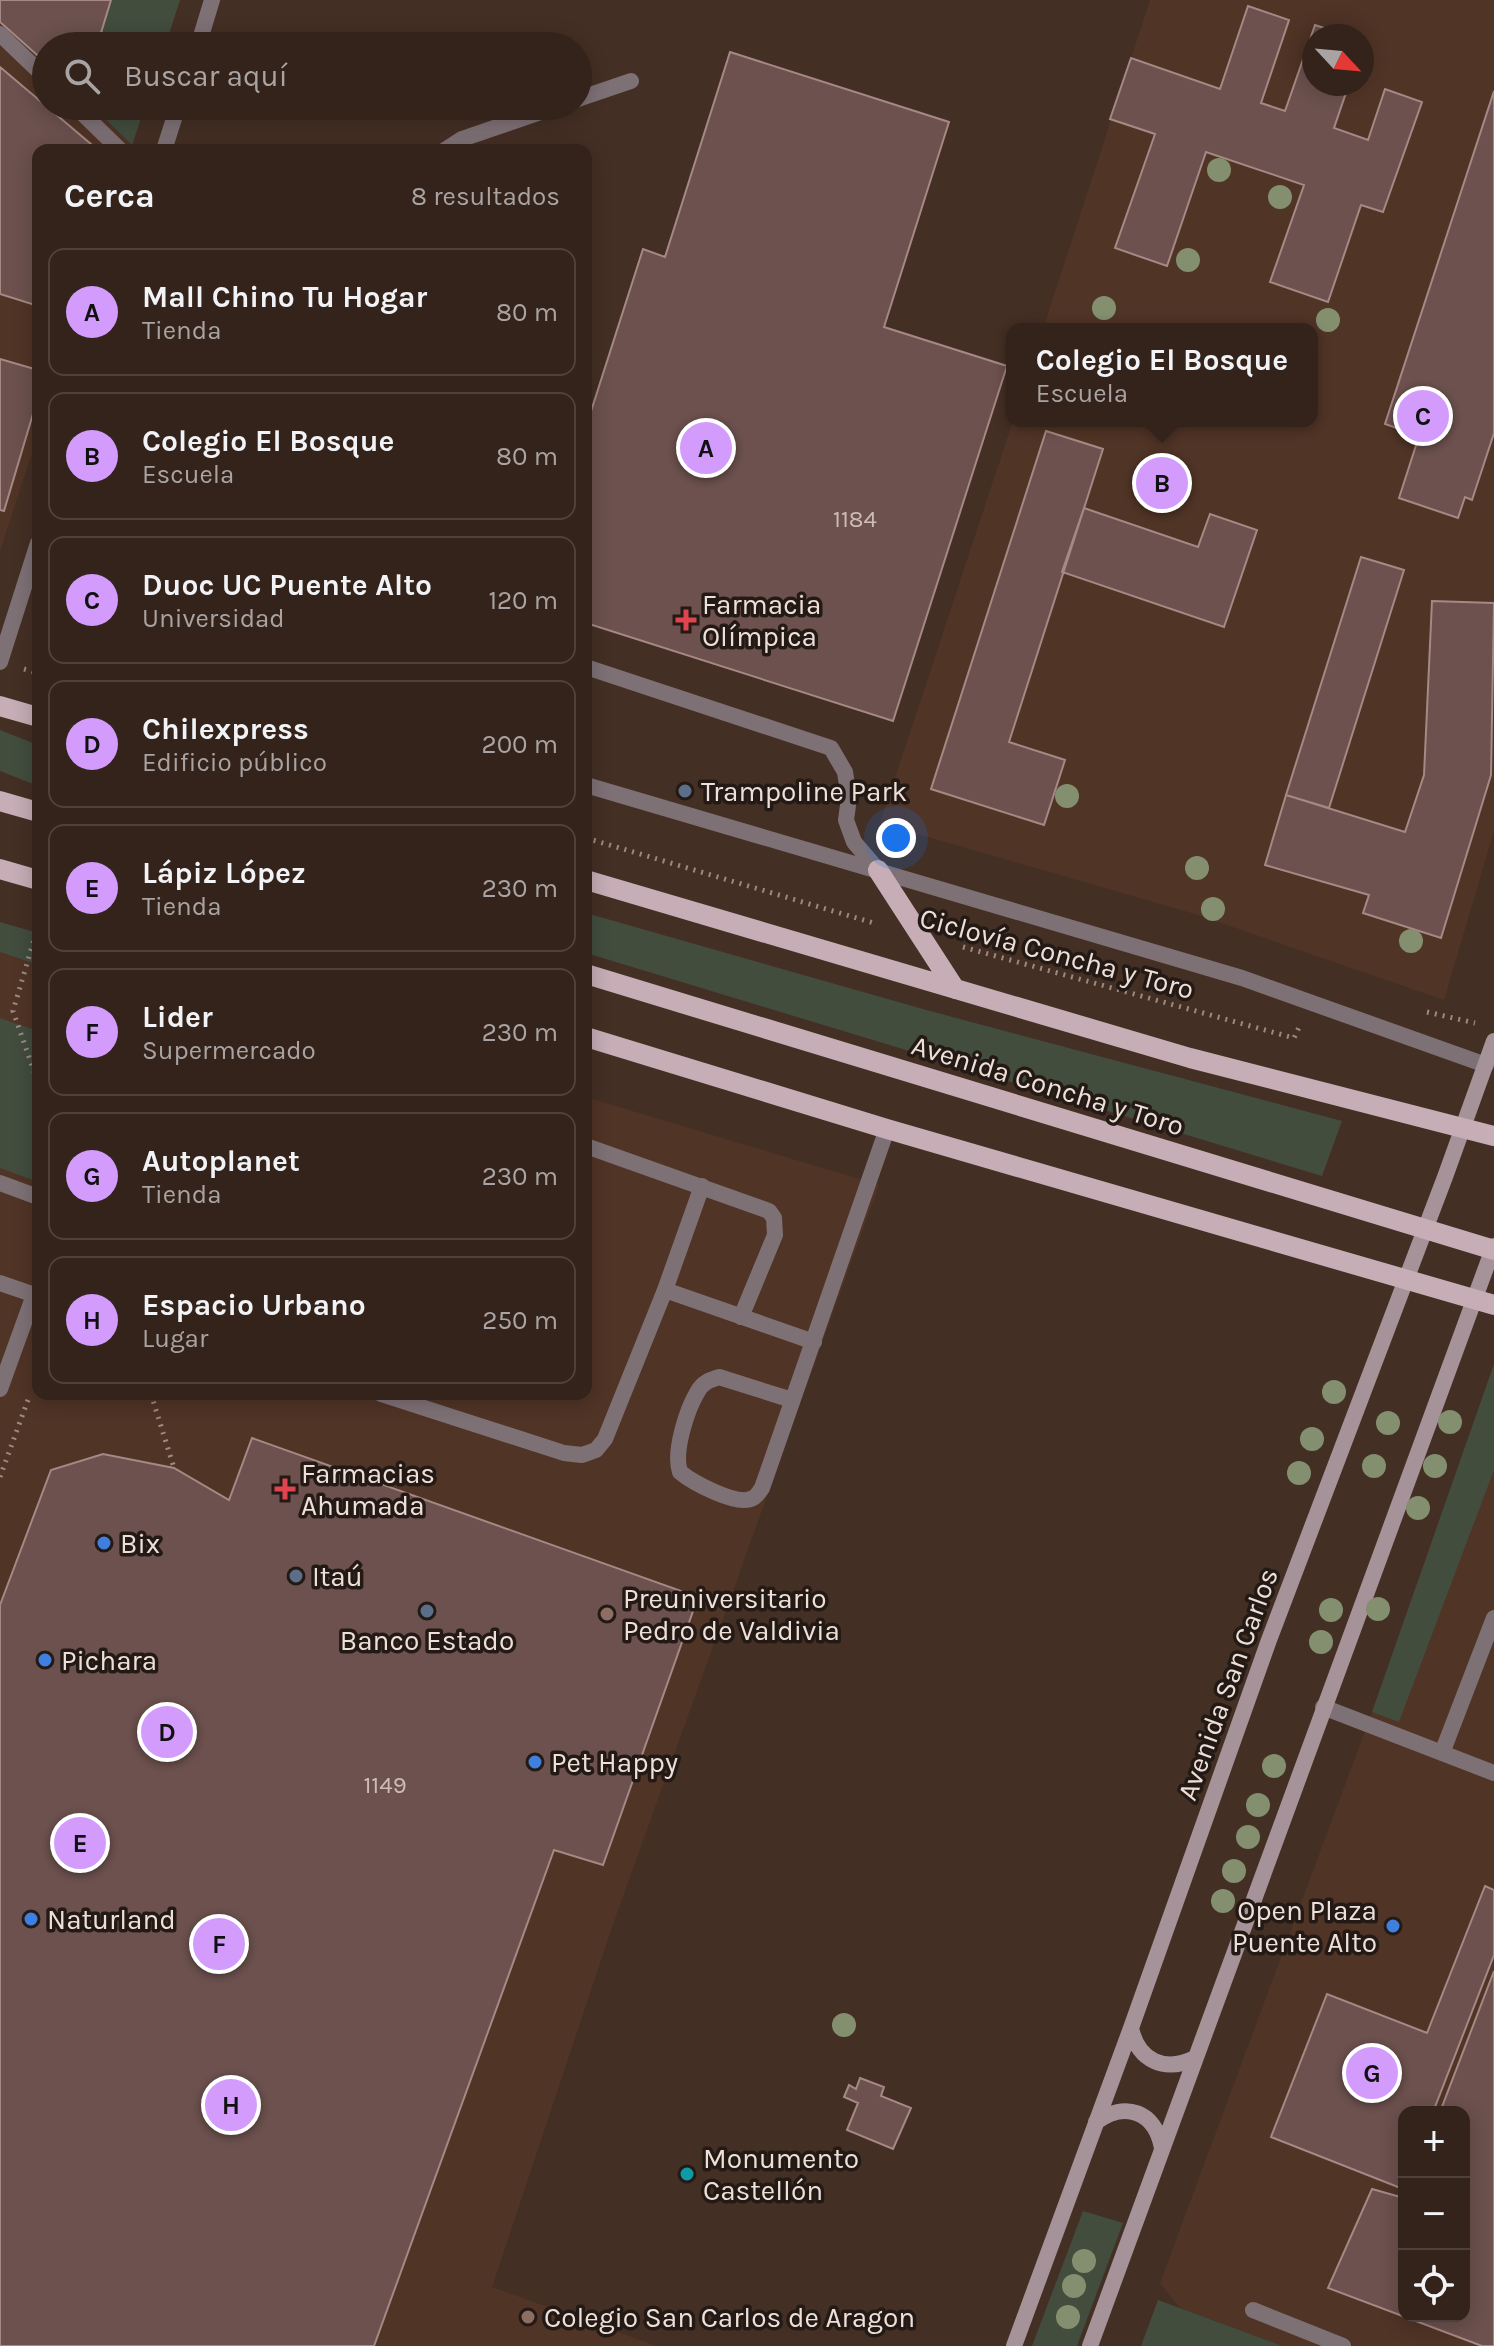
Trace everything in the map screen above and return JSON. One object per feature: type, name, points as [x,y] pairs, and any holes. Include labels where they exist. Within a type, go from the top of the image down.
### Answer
[{"type":"main road","points":[[0,706],[32,715]]},
{"type":"main road","points":[[0,801],[32,810]]},
{"type":"main road","points":[[1,867],[32,878]]},
{"type":"main road","points":[[878,870],[955,989]]},
{"type":"main road","points":[[592,882],[1190,1058],[1494,1136]]},
{"type":"main road","name":"Avenida Concha y Toro","points":[[592,976],[1494,1248]]},
{"type":"main road","points":[[592,1025],[637,1052]]},
{"type":"main road","points":[[592,1039],[887,1129],[1494,1305]]},
{"type":"main road","name":"Avenida San Carlos","points":[[1014,2346],[1269,1640],[1464,1128],[1494,1041]]},
{"type":"main road","points":[[1090,2346],[1494,1248]]},
{"type":"main road","points":[[1131,2028],[1134,2042],[1152,2062],[1166,2066],[1181,2065],[1195,2058]]},
{"type":"main road","points":[[1096,2122],[1119,2111],[1132,2111],[1153,2124],[1160,2135],[1162,2148]]},
{"type":"street","points":[[202,32],[212,0]]},
{"type":"street","points":[[0,34],[32,65]]},
{"type":"street","points":[[592,94],[631,81]]},
{"type":"street","points":[[89,120],[114,144]]},
{"type":"street","points":[[166,144],[174,120]]},
{"type":"street","points":[[454,144],[517,120]]},
{"type":"street","points":[[0,662],[32,562]]},
{"type":"street","points":[[592,669],[831,748],[845,772],[849,798],[846,820],[854,842],[878,870]]},
{"type":"street","points":[[592,787],[1242,978],[1486,1065]]},
{"type":"street","points":[[792,1400],[719,1377],[707,1381],[698,1391],[677,1448],[680,1472],[741,1501],[753,1498],[762,1488],[887,1129]]},
{"type":"street","points":[[592,1148],[769,1211],[774,1218],[775,1235],[741,1317]]},
{"type":"street","points":[[0,1183],[32,1195]]},
{"type":"street","points":[[400,1400],[564,1453],[582,1455],[596,1450],[614,1420],[702,1186]]},
{"type":"street","points":[[0,1283],[32,1295]]},
{"type":"street","points":[[665,1290],[814,1342]]},
{"type":"street","points":[[0,1389],[32,1306]]},
{"type":"street","points":[[1442,1753],[1494,1618]]},
{"type":"street","points":[[1323,1707],[1494,1773]]},
{"type":"street","points":[[1253,2310],[1343,2346]]},
{"type":"path","name":"Ciclovía Concha y Toro","points":[[592,840],[920,935],[1294,1038],[1310,1002]]},
{"type":"path","points":[[32,946],[13,1011],[32,1066]]},
{"type":"path","points":[[1419,1010],[1479,1024]]},
{"type":"path","points":[[0,1477],[30,1395]]},
{"type":"path","points":[[153,1400],[174,1468]]},
{"type":"shaded area","points":[[0,0],[180,0],[170,32],[32,32],[32,120],[141,120],[133,144],[32,144],[32,453],[0,551]]},
{"type":"shaded area","points":[[1150,0],[1494,0],[1494,831],[1444,1000],[1198,915],[880,823],[1011,427],[1318,427],[1318,323],[1045,323]]},
{"type":"shaded area","points":[[0,952],[32,963],[32,1400],[592,1400],[592,1099],[879,1185],[612,1927],[492,2287],[657,2346],[0,2346]]},
{"type":"shaded area","name":"Open Plaza Puente Alto","points":[[1494,1364],[1494,2346],[1283,2346],[1180,2308],[1160,2283],[1372,1712]]},
{"type":"green space","points":[[111,0],[180,0],[170,32],[101,32]]},
{"type":"green space","points":[[106,120],[140,120],[131,144]]},
{"type":"green space","points":[[0,730],[32,743],[32,784],[0,771]]},
{"type":"green space","points":[[592,915],[930,1011],[1342,1121],[1322,1176],[592,955]]},
{"type":"green space","points":[[0,922],[32,931],[32,963],[0,952]]},
{"type":"green space","points":[[0,1018],[32,1029],[32,1180],[0,1168]]},
{"type":"green space","points":[[1494,1364],[1494,1470],[1399,1722],[1372,1712]]},
{"type":"green space","points":[[1083,2211],[1123,2223],[1077,2346],[1032,2346]]},
{"type":"green space","points":[[1158,2300],[1283,2346],[1141,2346]]},
{"type":"building","points":[[0,0],[111,0],[101,32],[32,32],[32,51],[0,22]]},
{"type":"building","points":[[1248,6],[1289,20],[1261,103],[1285,111],[1302,62],[1302,96],[1345,96],[1334,128],[1368,140],[1385,89],[1422,102],[1383,212],[1361,205],[1328,302],[1270,282],[1304,185],[1206,152],[1167,266],[1115,248],[1155,134],[1110,119],[1131,58],[1220,89]]},
{"type":"building","points":[[730,52],[949,122],[884,327],[1006,366],[1006,369],[893,721],[592,625],[592,408],[643,249],[665,257]]},
{"type":"building","points":[[0,67],[32,94],[32,120],[63,120],[91,144],[32,144],[32,304],[0,294]]},
{"type":"building","points":[[1494,91],[1494,433],[1472,500],[1465,497],[1458,518],[1399,498],[1419,436],[1385,424]]},
{"type":"building","points":[[0,359],[32,368],[32,417],[4,511],[0,510]]},
{"type":"building","points":[[1046,431],[1103,449],[1009,742],[1065,760],[1044,825],[931,789]]},
{"type":"building","points":[[1084,508],[1198,547],[1210,514],[1257,530],[1224,627],[1062,572]]},
{"type":"building","points":[[1361,557],[1404,570],[1329,808],[1286,795]]},
{"type":"building","points":[[1432,601],[1494,603],[1491,775],[1441,938],[1363,913],[1369,895],[1265,865],[1286,795],[1405,832],[1424,775]]},
{"type":"building","points":[[252,1438],[698,1597],[603,1865],[554,1850],[374,2346],[0,2346],[0,1605],[51,1470],[103,1454],[174,1468],[229,1500]]},
{"type":"building","points":[[1485,1886],[1494,1890],[1494,1955],[1435,2106],[1398,2106],[1398,2187],[1271,2137],[1327,1994],[1427,2033]]},
{"type":"building","points":[[1494,1971],[1494,2346],[1482,2346],[1418,2322],[1470,2322],[1470,2106],[1442,2106]]},
{"type":"building","points":[[860,2078],[884,2087],[881,2096],[911,2108],[893,2149],[847,2130],[858,2103],[844,2097],[849,2085],[856,2089]]},
{"type":"building","points":[[1372,2189],[1398,2196],[1398,2314],[1328,2288]]},
{"type":"place","name":"Duoc UC Puente Alto","points":[[1423,416]]},
{"type":"place","name":"Mall Chino Tu Hogar","points":[[706,448]]},
{"type":"place","name":"Colegio El Bosque","points":[[1162,483]]},
{"type":"place","name":"Farmacia Olímpica","points":[[686,620]]},
{"type":"place","name":"Trampoline Park","points":[[685,791]]},
{"type":"place","name":"Farmacias Ahumada","points":[[285,1489]]},
{"type":"place","name":"Bix","points":[[104,1543]]},
{"type":"place","name":"Itaú","points":[[296,1576]]},
{"type":"place","name":"Banco Estado","points":[[427,1611]]},
{"type":"place","name":"Preuniversitario Pedro de Valdivia","points":[[607,1614]]},
{"type":"place","name":"Pichara","points":[[45,1660]]},
{"type":"place","name":"Chilexpress","points":[[167,1732]]},
{"type":"place","name":"Pet Happy","points":[[535,1762]]},
{"type":"place","name":"Lápiz López","points":[[80,1843]]},
{"type":"place","name":"Naturland","points":[[31,1919]]},
{"type":"place","name":"Open Plaza Puente Alto","points":[[1393,1926]]},
{"type":"place","name":"Lider","points":[[219,1944]]},
{"type":"place","name":"Autoplanet","points":[[1372,2073]]},
{"type":"place","name":"Espacio Urbano","points":[[231,2105]]},
{"type":"place","name":"Monumento Castellón","points":[[687,2174]]},
{"type":"place","name":"Colegio San Carlos de Aragon","points":[[528,2317]]}]
